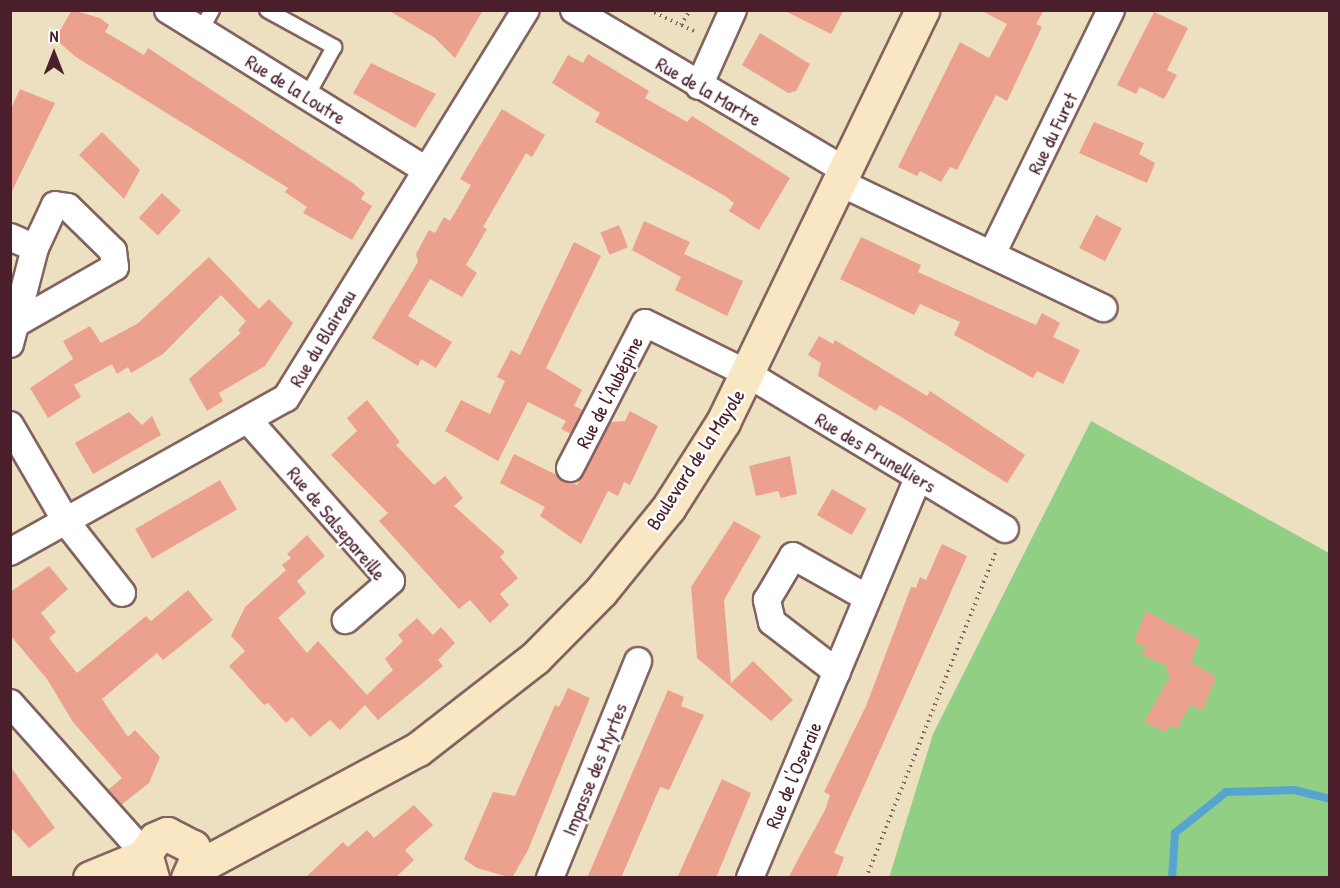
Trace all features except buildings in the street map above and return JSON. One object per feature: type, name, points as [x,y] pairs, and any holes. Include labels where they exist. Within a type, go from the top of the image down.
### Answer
[{"type":"main road","name":"Boulevard de la Mayole","points":[[90,878],[266,829],[418,749],[535,658],[601,591],[669,507],[748,374],[922,10]]},
{"type":"street","name":"Rue de la Loutre","points":[[168,10],[206,20],[307,96],[424,169]]},
{"type":"street","name":"Rue du Blaireau","points":[[10,552],[67,523],[286,398],[424,169],[526,10]]},
{"type":"street","name":"Rue de la Martre","points":[[574,10],[842,176],[992,255],[1103,308]]},
{"type":"street","points":[[699,86],[733,10]]},
{"type":"street","name":"Rue du Furet","points":[[992,255],[1111,10]]},
{"type":"street","points":[[56,205],[68,207],[113,251],[115,267],[14,334],[35,248],[56,205]]},
{"type":"street","points":[[10,237],[35,248]]},
{"type":"street","name":"Rue de l'Aubépine","points":[[570,468],[645,323],[748,374]]},
{"type":"street","name":"Rue des Prunelliers","points":[[748,374],[1005,529]]},
{"type":"street","name":"Rue de Salsepareille","points":[[248,420],[390,581],[346,620]]},
{"type":"street","points":[[10,425],[67,523],[122,593]]},
{"type":"street","name":"Rue de l'Oseraie","points":[[750,878],[837,672],[864,596],[918,477]]},
{"type":"street","points":[[837,672],[772,622],[767,600],[793,556],[864,596]]},
{"type":"street","name":"Impasse des Myrtes","points":[[550,878],[638,661]]},
{"type":"street","points":[[10,703],[109,817],[168,858]]},
{"type":"lane","points":[[267,10],[334,47],[307,96]]},
{"type":"path","points":[[649,10],[718,42]]},
{"type":"path","points":[[681,25],[690,10]]},
{"type":"path","points":[[866,878],[1005,529]]},
{"type":"green space","points":[[1091,421],[1329,553],[1329,877],[889,878],[933,734]]},
{"type":"waterway","points":[[1172,878],[1175,833],[1226,792],[1294,790],[1330,799]]}]
